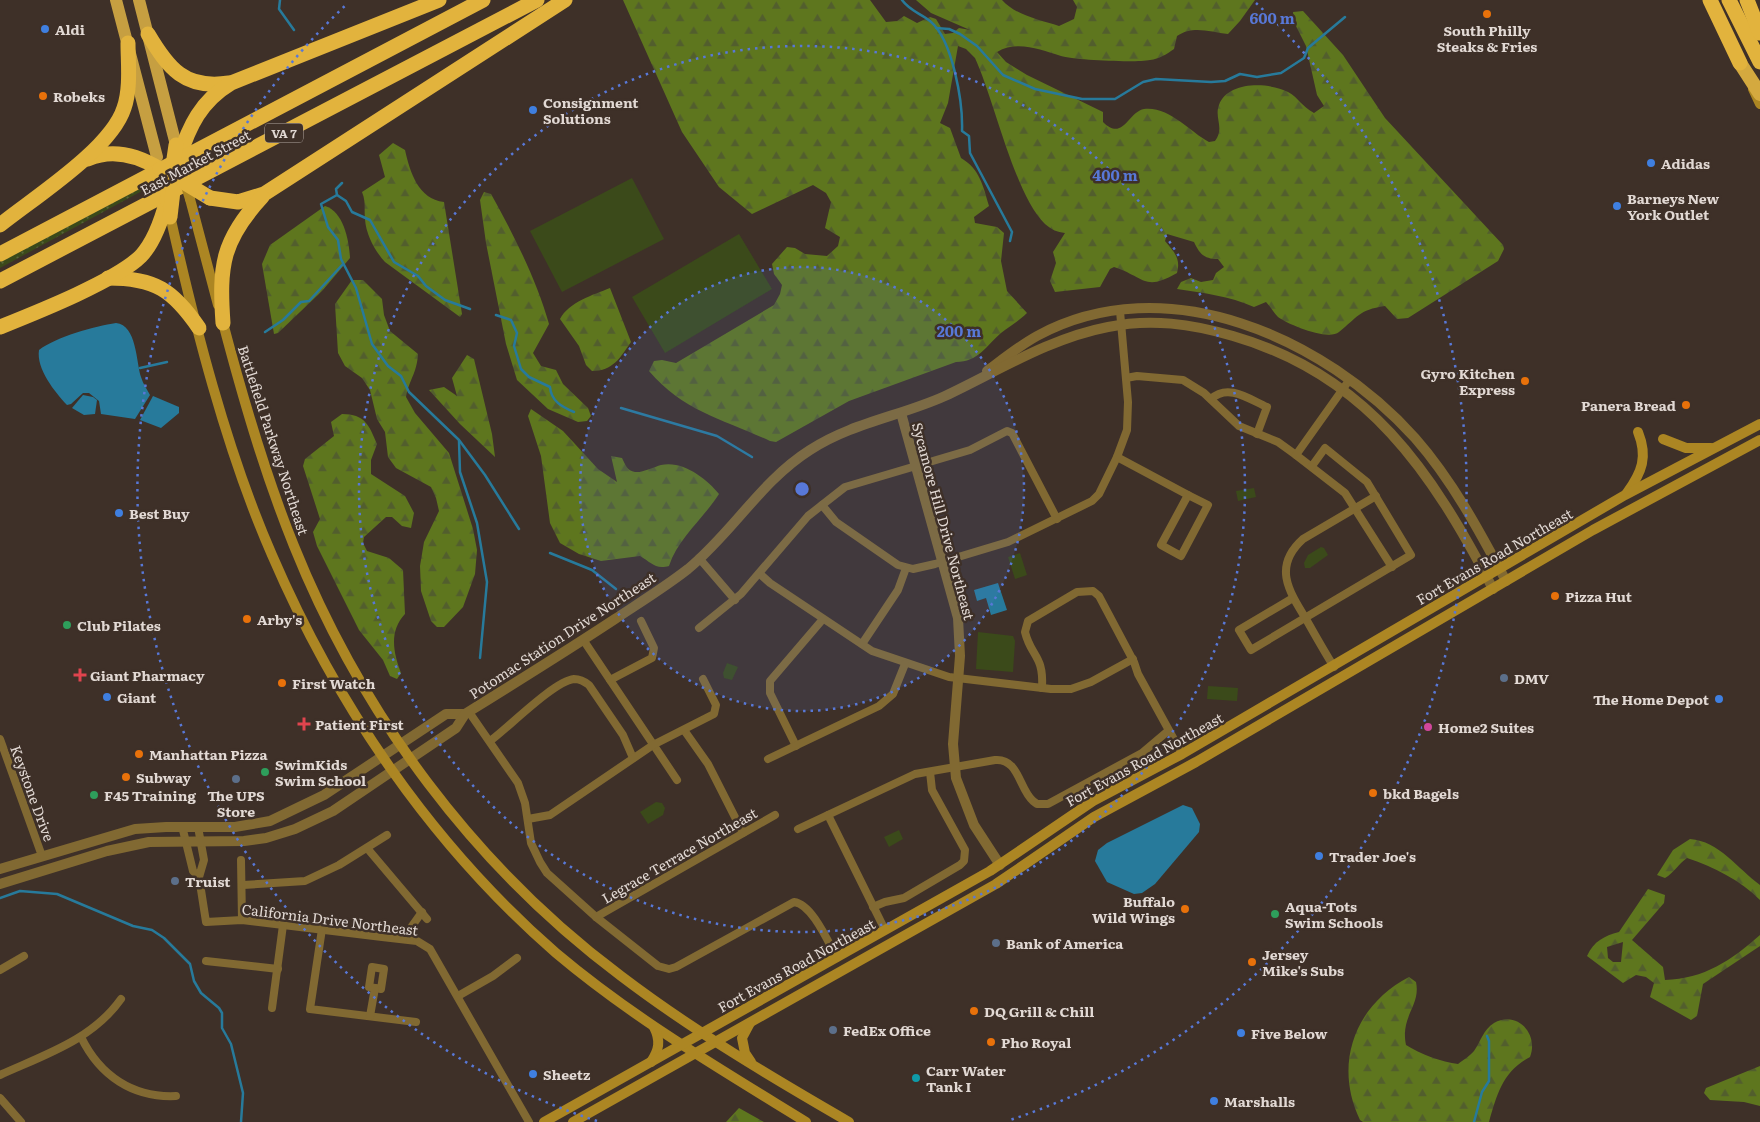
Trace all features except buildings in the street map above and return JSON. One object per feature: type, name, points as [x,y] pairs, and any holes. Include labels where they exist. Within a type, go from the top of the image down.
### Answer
[{"type":"highway","points":[[167,221],[167,200],[173,161],[203,105],[231,83],[439,0]]},
{"type":"highway","name":"East Market Street","points":[[0,254],[483,0]]},
{"type":"highway","name":"East Market Street","points":[[0,282],[537,0]]},
{"type":"highway","points":[[79,163],[106,153],[173,161],[210,198],[238,202],[264,194],[565,0]]},
{"type":"highway","points":[[1710,0],[1740,63],[1760,94]]},
{"type":"highway","points":[[1729,0],[1760,62]]},
{"type":"highway","points":[[1749,0],[1760,18]]},
{"type":"highway","points":[[1749,0],[1760,33]]},
{"type":"highway","points":[[148,34],[165,61],[179,75],[197,83],[231,83]]},
{"type":"highway","points":[[0,225],[110,136],[122,114],[127,95],[128,43]]},
{"type":"highway","points":[[173,161],[191,203]]},
{"type":"highway","points":[[0,326],[108,278],[141,256],[167,221],[173,161]]},
{"type":"highway","points":[[223,323],[220,285],[225,254],[241,221],[264,194]]},
{"type":"highway","points":[[108,278],[139,280],[164,288],[178,300],[199,328]]},
{"type":"main road","points":[[116,0],[128,43],[173,161]]},
{"type":"main road","points":[[139,0],[148,34],[173,161]]},
{"type":"main road","points":[[1740,63],[1760,104]]},
{"type":"main road","name":"Battlefield Parkway Northeast","points":[[191,203],[237,378],[267,472],[294,547],[339,644],[399,745],[460,824],[527,896],[620,976],[703,1033],[849,1122]]},
{"type":"main road","points":[[167,221],[199,328],[221,412],[272,555],[340,690],[392,771],[441,836],[524,923],[602,990],[694,1053],[806,1122]]},
{"type":"main road","name":"Fort Evans Road Northeast","points":[[544,1122],[1000,865],[1093,801],[1182,754],[1334,667],[1625,495],[1760,424]]},
{"type":"main road","points":[[1625,495],[1636,480],[1644,461],[1642,443],[1638,432]]},
{"type":"main road","points":[[1663,438],[1686,448],[1714,448]]},
{"type":"main road","name":"Fort Evans Road Northeast","points":[[573,1122],[996,884],[1094,817],[1196,762],[1632,508],[1760,440]]},
{"type":"main road","points":[[750,1023],[742,1038],[745,1053],[752,1063]]},
{"type":"main road","points":[[651,1062],[659,1040],[654,1027]]},
{"type":"street","name":"Potomac Station Drive Northeast","points":[[968,384],[1038,336],[1066,324],[1120,311],[1168,309],[1191,311],[1230,320],[1283,339],[1316,356],[1350,379],[1384,406],[1426,452],[1450,484],[1506,581]]},
{"type":"street","points":[[822,505],[836,522],[898,565],[906,568],[920,568],[1008,542],[1084,505],[1099,494],[1123,443],[1128,416],[1120,311]]},
{"type":"street","name":"Potomac Station Drive Northeast","points":[[0,884],[107,850],[149,842],[244,841],[266,838],[296,829],[333,811],[456,728],[467,713],[584,641],[699,558],[719,539],[764,487],[786,466],[810,449],[851,428],[900,413],[968,384],[1049,345],[1085,333],[1121,325],[1156,322],[1190,325],[1241,338],[1296,361],[1343,390],[1384,424],[1417,462],[1445,503],[1493,589]]},
{"type":"street","points":[[1126,378],[1137,376],[1183,380],[1211,399],[1239,426],[1278,442],[1312,466],[1340,487],[1356,508],[1392,567]]},
{"type":"street","points":[[1296,455],[1350,379]]},
{"type":"street","points":[[1211,399],[1217,394],[1228,391],[1267,407],[1256,434]]},
{"type":"street","name":"Sycamore Hill Drive Northeast","points":[[900,413],[943,562],[959,626],[960,656],[953,730],[955,768],[969,815],[979,835],[1000,865]]},
{"type":"street","points":[[700,628],[735,600],[760,574],[794,529],[852,483],[970,450],[1005,432],[1010,431],[1057,519]]},
{"type":"street","points":[[1293,598],[1239,630],[1251,650],[1411,556],[1376,496],[1362,477],[1325,448],[1312,466]]},
{"type":"street","points":[[1117,457],[1188,494],[1208,505],[1181,556],[1161,545],[1188,494]]},
{"type":"street","points":[[1334,667],[1288,587],[1287,561],[1296,545],[1303,539],[1376,496]]},
{"type":"street","points":[[699,558],[735,600]]},
{"type":"street","points":[[862,644],[898,590],[906,568]]},
{"type":"street","points":[[760,574],[882,656],[958,678],[1060,690],[1082,686],[1133,659]]},
{"type":"street","points":[[1042,688],[1043,672],[1040,661],[1027,637],[1026,626],[1032,617],[1083,590],[1093,591],[1099,596],[1133,659],[1138,674],[1182,754]]},
{"type":"street","points":[[796,746],[770,693],[770,681],[823,618]]},
{"type":"street","points":[[610,680],[652,658],[654,648],[641,621]]},
{"type":"street","points":[[584,641],[677,780]]},
{"type":"street","points":[[768,760],[879,706],[893,694],[905,664]]},
{"type":"street","points":[[528,819],[550,815],[633,758],[710,718],[716,710],[703,679]]},
{"type":"street","points":[[490,741],[524,711],[569,681],[580,680],[588,684],[623,735],[633,758]]},
{"type":"street","points":[[467,713],[490,741],[518,783],[528,819],[531,843],[547,873],[596,917],[658,966],[670,969],[788,903],[799,902],[808,909],[837,958]]},
{"type":"street","name":"Potomac Station Drive Northeast","points":[[0,869],[135,829],[250,825],[280,816],[324,795],[446,714],[467,713]]},
{"type":"street","points":[[684,730],[708,764],[743,833]]},
{"type":"street","points":[[798,830],[905,778],[995,760],[1006,762],[1015,771],[1029,798],[1037,804],[1048,804],[1142,753],[1168,731]]},
{"type":"street","name":"Keystone Drive","points":[[0,738],[42,856]]},
{"type":"street","points":[[873,907],[904,898],[964,861],[965,850],[932,790],[930,772]]},
{"type":"street","name":"Legrace Terrace Northeast","points":[[596,917],[775,815]]},
{"type":"street","points":[[828,815],[885,930]]},
{"type":"street","points":[[182,826],[193,871],[199,877],[203,868],[198,827]]},
{"type":"street","points":[[242,885],[306,881],[339,865],[387,835]]},
{"type":"street","points":[[367,848],[427,919]]},
{"type":"street","points":[[241,860],[242,920]]},
{"type":"street","name":"California Drive Northeast","points":[[199,877],[206,922],[242,920],[410,940],[424,944],[430,949],[458,996],[529,1122]]},
{"type":"street","points":[[410,940],[412,926],[422,912]]},
{"type":"street","points":[[272,1008],[284,925]]},
{"type":"street","points":[[322,930],[310,1009],[416,1022]]},
{"type":"street","points":[[0,970],[24,956]]},
{"type":"street","points":[[458,996],[493,976],[517,958]]},
{"type":"street","points":[[206,961],[278,969]]},
{"type":"street","points":[[370,1016],[375,988]]},
{"type":"street","points":[[0,1076],[81,1037],[101,1023],[121,999]]},
{"type":"street","points":[[81,1037],[95,1061],[115,1080],[139,1092],[176,1096]]},
{"type":"street","points":[[0,1098],[21,1122]]},
{"type":"green space","points":[[623,0],[870,0],[886,22],[897,21],[904,16],[917,23],[930,17],[936,19],[945,34],[953,33],[959,28],[970,30],[931,13],[916,0],[1002,0],[1014,10],[1059,26],[1074,19],[1077,7],[1073,0],[1255,0],[1228,34],[1202,30],[1183,33],[1177,36],[1174,49],[1163,56],[1153,59],[1119,61],[1078,59],[1021,46],[1005,48],[997,52],[1006,62],[1027,75],[1103,112],[1103,122],[1110,127],[1116,129],[1121,127],[1138,111],[1153,109],[1171,115],[1209,142],[1215,141],[1218,136],[1219,105],[1231,91],[1240,88],[1260,85],[1280,89],[1292,94],[1314,113],[1324,106],[1317,95],[1306,46],[1294,22],[1293,12],[1303,11],[1343,55],[1385,118],[1503,245],[1504,249],[1498,261],[1408,318],[1397,319],[1385,306],[1364,312],[1339,332],[1326,335],[1309,331],[1278,317],[1266,302],[1254,307],[1226,298],[1177,289],[1181,282],[1191,278],[1201,282],[1213,280],[1216,273],[1224,267],[1218,259],[1203,255],[1194,242],[1167,234],[1165,241],[1174,252],[1178,268],[1177,273],[1166,279],[1151,282],[1145,281],[1114,267],[1110,269],[1100,287],[1055,292],[1050,281],[1056,263],[1053,252],[1065,233],[1059,232],[1045,224],[1034,211],[1015,170],[975,58],[966,49],[958,46],[948,103],[940,123],[950,128],[961,158],[973,167],[980,179],[989,206],[974,217],[975,223],[997,227],[1004,233],[1001,261],[1007,291],[1027,313],[970,359],[956,362],[849,401],[776,442],[770,441],[690,405],[662,385],[649,371],[654,361],[662,360],[676,363],[774,305],[782,285],[774,274],[772,264],[787,247],[795,248],[805,254],[827,256],[838,246],[840,237],[825,228],[831,202],[826,193],[813,185],[752,214],[719,187],[682,132]]},
{"type":"green space","points":[[393,143],[405,150],[413,175],[422,190],[435,200],[444,202],[462,314],[460,317],[385,262],[369,237],[362,192],[385,177],[379,155]]},
{"type":"green space","points":[[632,178],[664,239],[562,292],[530,231]]},
{"type":"green space","points":[[143,187],[145,190],[0,268],[0,262]]},
{"type":"green space","points":[[484,192],[491,194],[516,241],[538,291],[549,324],[533,353],[541,366],[556,370],[563,384],[588,408],[591,416],[587,421],[578,422],[548,409],[517,380],[506,344],[486,243],[480,200]]},
{"type":"green space","points":[[325,206],[337,214],[341,221],[347,236],[350,258],[322,291],[278,333],[274,334],[262,264],[270,245]]},
{"type":"green space","points":[[739,234],[772,289],[665,353],[632,297]]},
{"type":"green space","points":[[352,280],[363,280],[382,299],[384,315],[390,331],[418,354],[406,397],[415,413],[449,453],[473,529],[477,550],[475,574],[463,607],[444,627],[437,627],[431,621],[421,591],[420,566],[424,542],[439,511],[436,498],[431,487],[396,468],[388,457],[385,432],[377,419],[370,390],[362,378],[345,366],[338,353],[335,304]]},
{"type":"green space","points":[[610,288],[631,342],[611,366],[592,371],[586,365],[579,346],[560,319],[575,304]]},
{"type":"green space","points":[[467,355],[474,359],[492,434],[495,457],[460,424],[429,390],[444,387],[457,396],[452,378]]},
{"type":"green space","points":[[531,409],[563,431],[598,469],[617,482],[611,456],[622,458],[628,469],[635,472],[661,465],[678,465],[694,472],[714,488],[719,494],[678,546],[669,566],[660,567],[653,565],[640,556],[601,561],[579,554],[560,543],[550,523],[541,456],[528,416]]},
{"type":"green space","points":[[342,414],[361,418],[368,426],[377,444],[371,460],[371,474],[405,496],[414,513],[411,528],[402,526],[392,517],[386,517],[364,537],[363,543],[367,551],[389,558],[403,570],[405,614],[396,627],[394,642],[401,673],[397,679],[390,676],[383,660],[359,630],[317,546],[313,532],[320,519],[303,466],[305,459],[334,436],[331,422]]},
{"type":"green space","points":[[1254,488],[1256,497],[1238,501],[1236,491]]},
{"type":"green space","points":[[1321,547],[1324,548],[1328,555],[1310,568],[1305,568],[1304,563],[1308,555]]},
{"type":"green space","points":[[1020,553],[1027,575],[1015,579],[1008,557]]},
{"type":"green space","points":[[978,632],[1013,636],[1015,641],[1013,672],[976,669]]},
{"type":"green space","points":[[727,663],[738,667],[732,680],[724,678],[723,673]]},
{"type":"green space","points":[[1208,686],[1238,688],[1237,701],[1207,699]]},
{"type":"green space","points":[[656,802],[662,803],[665,808],[663,815],[648,824],[640,812]]},
{"type":"green space","points":[[899,830],[903,839],[889,847],[884,837]]},
{"type":"green space","points":[[1690,839],[1710,845],[1728,857],[1760,885],[1760,900],[1744,886],[1726,875],[1687,858],[1665,878],[1657,875],[1673,850]]},
{"type":"green space","points":[[1648,889],[1665,895],[1664,903],[1632,940],[1663,967],[1665,980],[1679,979],[1705,972],[1728,960],[1760,935],[1760,946],[1703,984],[1697,1016],[1691,1020],[1650,997],[1654,983],[1646,977],[1636,975],[1623,983],[1587,956],[1593,946],[1600,940],[1619,932]],"holes":[[[1623,942],[1621,962],[1613,962],[1608,958],[1607,947]]]},
{"type":"green space","points":[[1409,977],[1416,982],[1417,990],[1406,1026],[1406,1045],[1418,1051],[1458,1064],[1474,1051],[1485,1032],[1494,1023],[1503,1020],[1518,1022],[1529,1033],[1532,1048],[1530,1057],[1513,1069],[1507,1076],[1498,1093],[1489,1122],[1363,1122],[1360,1120],[1352,1099],[1349,1078],[1349,1058],[1354,1038],[1363,1020],[1375,1003],[1390,989]]},
{"type":"green space","points":[[1760,1066],[1760,1106],[1744,1102],[1710,1100],[1704,1093],[1706,1088]]},
{"type":"green space","points":[[739,1108],[764,1122],[726,1122]]},
{"type":"water","points":[[116,323],[123,325],[132,337],[141,377],[150,395],[135,419],[101,414],[99,401],[89,393],[83,393],[71,404],[67,405],[47,380],[40,365],[39,350],[46,345],[87,329]]},
{"type":"water","points":[[83,395],[97,400],[95,414],[84,415],[72,408]]},
{"type":"water","points":[[153,396],[179,407],[179,413],[161,428],[140,420]]},
{"type":"water","points":[[998,583],[1007,610],[991,615],[986,598],[977,601],[974,590]]},
{"type":"water","points":[[1183,805],[1192,808],[1200,824],[1199,832],[1155,884],[1142,893],[1134,894],[1107,882],[1095,861],[1098,850],[1107,843]]},
{"type":"waterway","points":[[280,0],[279,9],[294,30]]},
{"type":"waterway","points":[[902,0],[930,21],[945,42],[955,73],[961,105],[962,131],[969,136],[970,153],[1012,232],[1010,241]]},
{"type":"waterway","points":[[936,28],[949,29],[960,34],[977,46],[1003,75],[1035,89],[1082,99],[1115,99],[1143,82],[1156,79],[1211,82],[1225,81],[1240,74],[1257,77],[1281,73],[1304,58],[1308,48],[1345,17]]},
{"type":"waterway","points":[[342,183],[336,189],[337,195],[321,204],[328,227],[338,240],[341,259],[356,288],[372,344],[388,366],[401,376],[409,392],[459,440],[485,475],[519,529]]},
{"type":"waterway","points":[[337,195],[346,201],[352,212],[370,220],[394,262],[418,276],[426,286],[445,300],[470,309]]},
{"type":"waterway","points":[[265,332],[283,320],[301,302],[309,301],[343,264]]},
{"type":"waterway","points":[[496,315],[511,320],[517,333],[514,346],[521,369],[529,377],[550,387],[555,400],[561,406],[574,412]]},
{"type":"waterway","points":[[140,368],[167,362]]},
{"type":"waterway","points":[[621,408],[717,436],[752,457]]},
{"type":"waterway","points":[[459,441],[460,472],[477,523],[487,582],[480,658]]},
{"type":"waterway","points":[[550,553],[592,570],[616,589]]},
{"type":"waterway","points":[[0,898],[20,891],[57,894],[133,926],[152,930],[164,938],[190,964],[194,981],[201,993],[219,1008],[222,1013],[222,1028],[231,1044],[243,1093],[241,1122]]},
{"type":"waterway","points":[[1474,1122],[1482,1092],[1489,1081],[1489,1041],[1487,1036]]},
{"type":"place","name":"South Philly Steaks & Fries","points":[[1487,14]]},
{"type":"place","name":"Aldi","points":[[45,29]]},
{"type":"place","name":"Robeks","points":[[43,96]]},
{"type":"place","name":"Consignment Solutions","points":[[533,110]]},
{"type":"place","name":"Adidas","points":[[1651,163]]},
{"type":"place","name":"Barneys New York Outlet","points":[[1617,206]]},
{"type":"place","name":"Gyro Kitchen Express","points":[[1525,381]]},
{"type":"place","name":"Panera Bread","points":[[1686,405]]},
{"type":"place","name":"Best Buy","points":[[119,513]]},
{"type":"place","name":"Pizza Hut","points":[[1555,596]]},
{"type":"place","name":"Arby's","points":[[247,619]]},
{"type":"place","name":"Club Pilates","points":[[67,625]]},
{"type":"place","name":"Giant Pharmacy","points":[[80,675]]},
{"type":"place","name":"DMV","points":[[1504,678]]},
{"type":"place","name":"First Watch","points":[[282,683]]},
{"type":"place","name":"Giant","points":[[107,697]]},
{"type":"place","name":"The Home Depot","points":[[1719,699]]},
{"type":"place","name":"Patient First","points":[[304,724]]},
{"type":"place","name":"Home2 Suites","points":[[1428,727]]},
{"type":"place","name":"Manhattan Pizza","points":[[139,754]]},
{"type":"place","name":"SwimKids Swim School","points":[[265,772]]},
{"type":"place","name":"Subway","points":[[126,777]]},
{"type":"place","name":"The UPS Store","points":[[236,779]]},
{"type":"place","name":"bkd Bagels","points":[[1373,793]]},
{"type":"place","name":"F45 Training","points":[[94,795]]},
{"type":"place","name":"Trader Joe's","points":[[1319,856]]},
{"type":"place","name":"Truist","points":[[175,881]]},
{"type":"place","name":"Buffalo Wild Wings","points":[[1185,909]]},
{"type":"place","name":"Aqua-Tots Swim Schools","points":[[1275,914]]},
{"type":"place","name":"Bank of America","points":[[996,943]]},
{"type":"place","name":"Jersey Mike's Subs","points":[[1252,962]]},
{"type":"place","name":"DQ Grill & Chill","points":[[974,1011]]},
{"type":"place","name":"FedEx Office","points":[[833,1030]]},
{"type":"place","name":"Five Below","points":[[1241,1033]]},
{"type":"place","name":"Pho Royal","points":[[991,1042]]},
{"type":"place","name":"Sheetz","points":[[533,1074]]},
{"type":"place","name":"Carr Water Tank I","points":[[916,1078]]},
{"type":"place","name":"Marshalls","points":[[1214,1101]]}]
